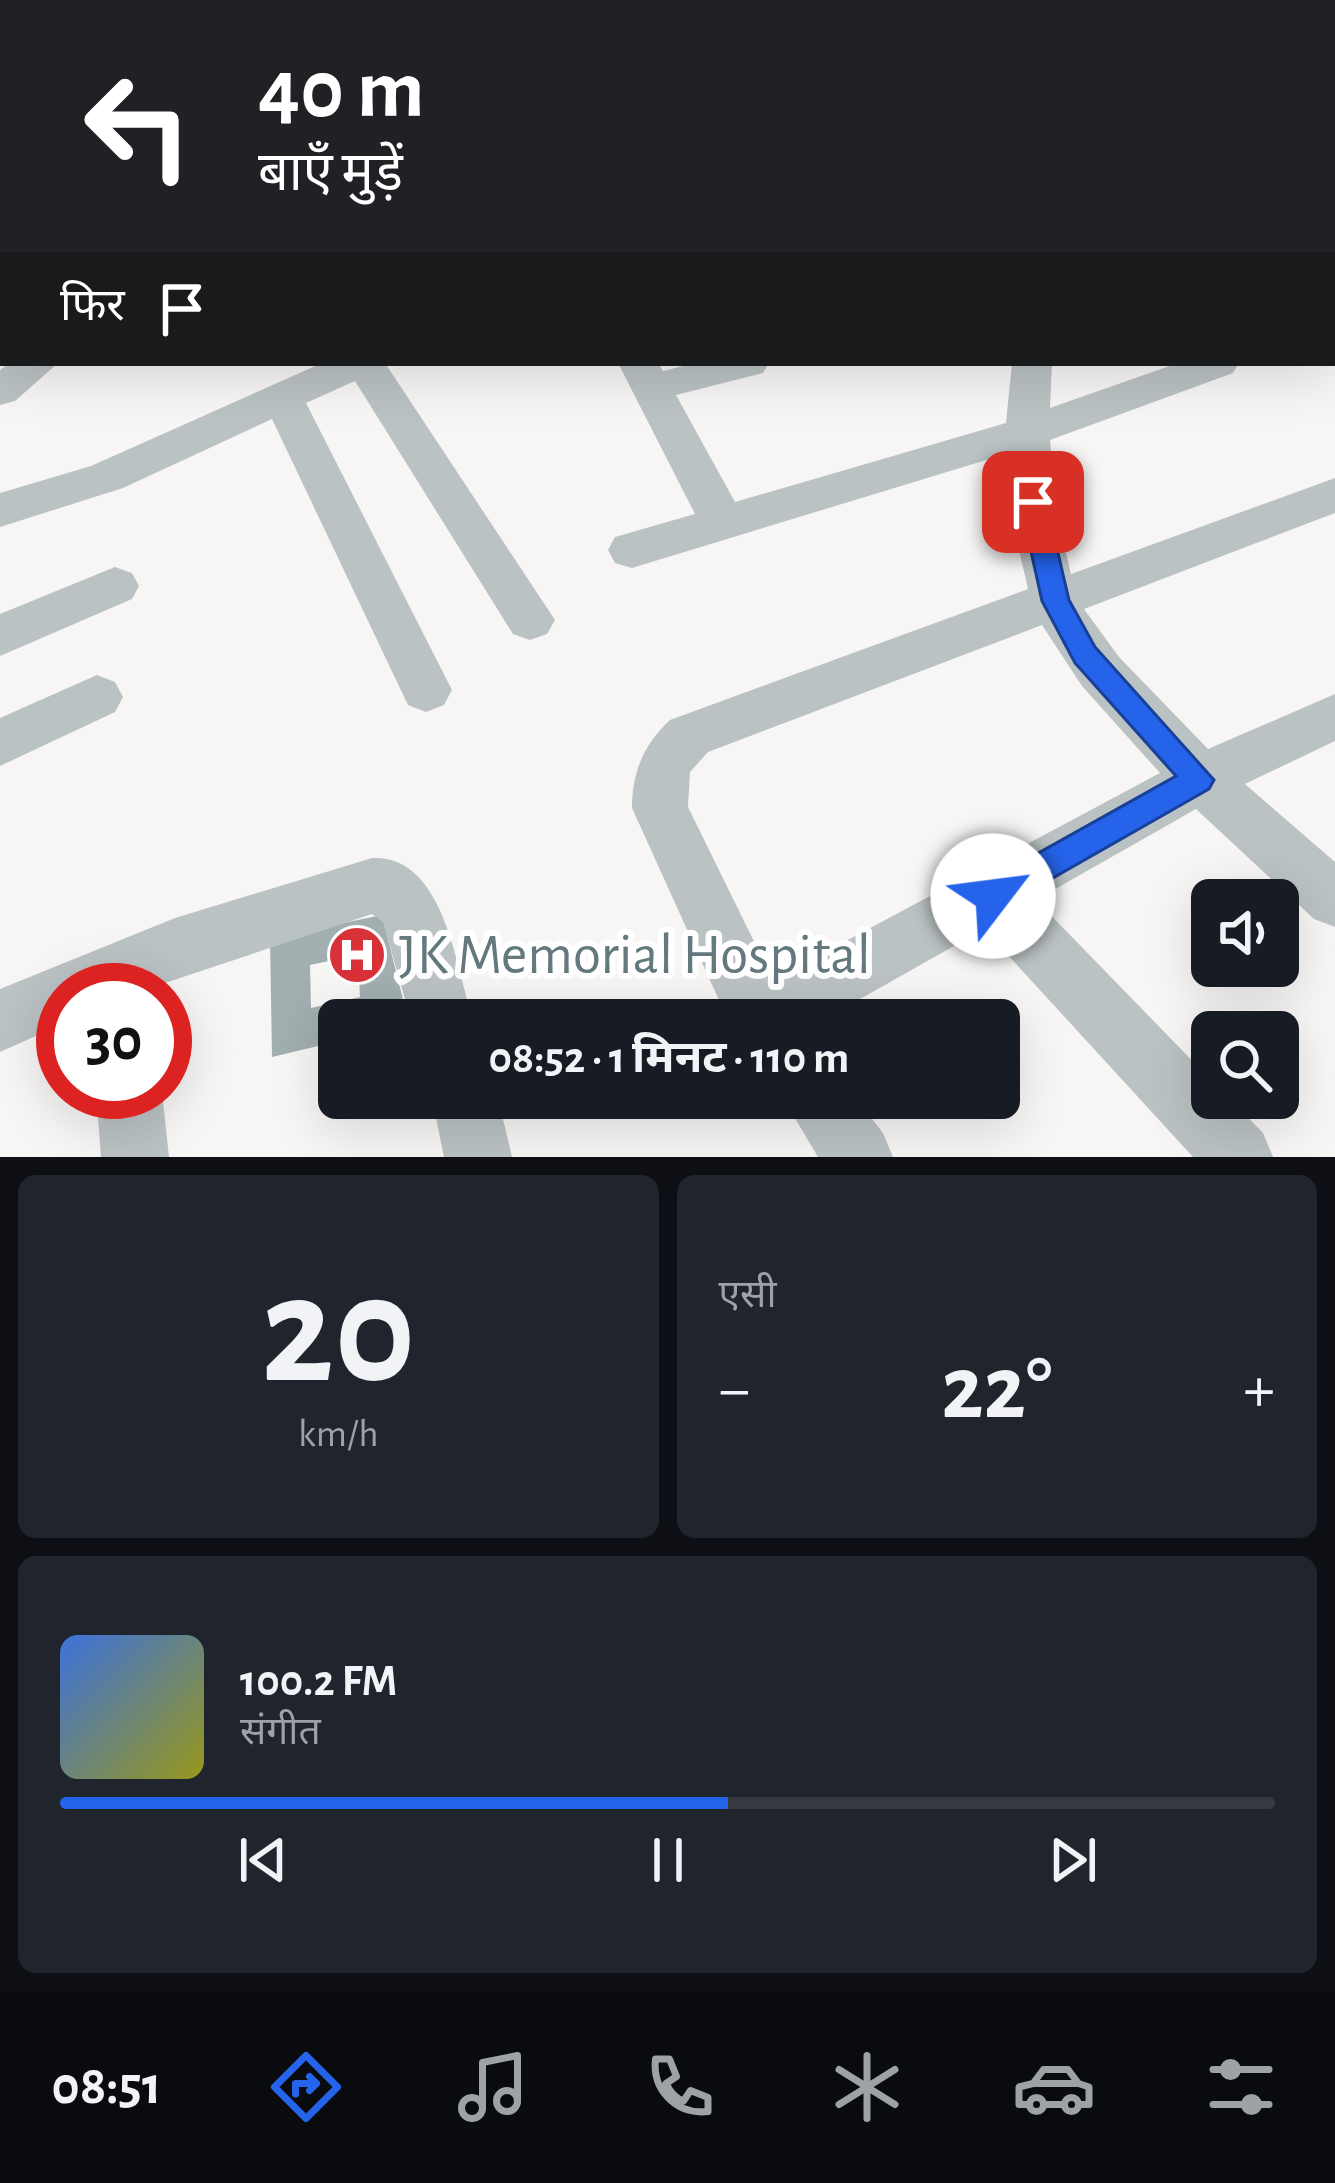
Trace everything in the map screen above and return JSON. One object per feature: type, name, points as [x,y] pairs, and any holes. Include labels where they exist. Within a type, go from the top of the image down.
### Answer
[{"type":"street","points":[[0,391],[34,366]]},
{"type":"street","points":[[0,510],[107,477],[354,366]]},
{"type":"street","points":[[363,366],[530,620]]},
{"type":"street","points":[[722,521],[645,375],[723,366]]},
{"type":"street","points":[[1032,366],[1024,433],[1038,537],[1055,601],[1085,655],[1198,780],[1335,899]]},
{"type":"street","points":[[632,550],[1024,433],[1211,366]]},
{"type":"street","points":[[282,397],[426,690]]},
{"type":"street","points":[[751,999],[660,808],[658,776],[667,755],[689,736],[1335,495]]},
{"type":"street","points":[[0,636],[115,586]]},
{"type":"street","points":[[0,743],[97,698]]},
{"type":"street","points":[[800,999],[1198,780],[1335,716]]},
{"type":"street","points":[[153,963],[372,886],[389,886],[408,908],[436,999]]},
{"type":"street","points":[[993,896],[1239,1157]]},
{"type":"street","points":[[0,1021],[36,1007]]},
{"type":"street","points":[[132,1119],[136,1157]]},
{"type":"street","points":[[831,1119],[859,1157]]},
{"type":"building","points":[[382,915],[403,999],[351,999],[360,997],[358,955],[310,965],[311,1008],[318,1006],[318,1046],[272,1057],[270,938]]},
{"type":"place","name":"JK Memorial Hospital","points":[[357,955]]},
{"type":"route","points":[[993,896],[1198,780],[1085,655],[1055,601],[1033,502]]}]
